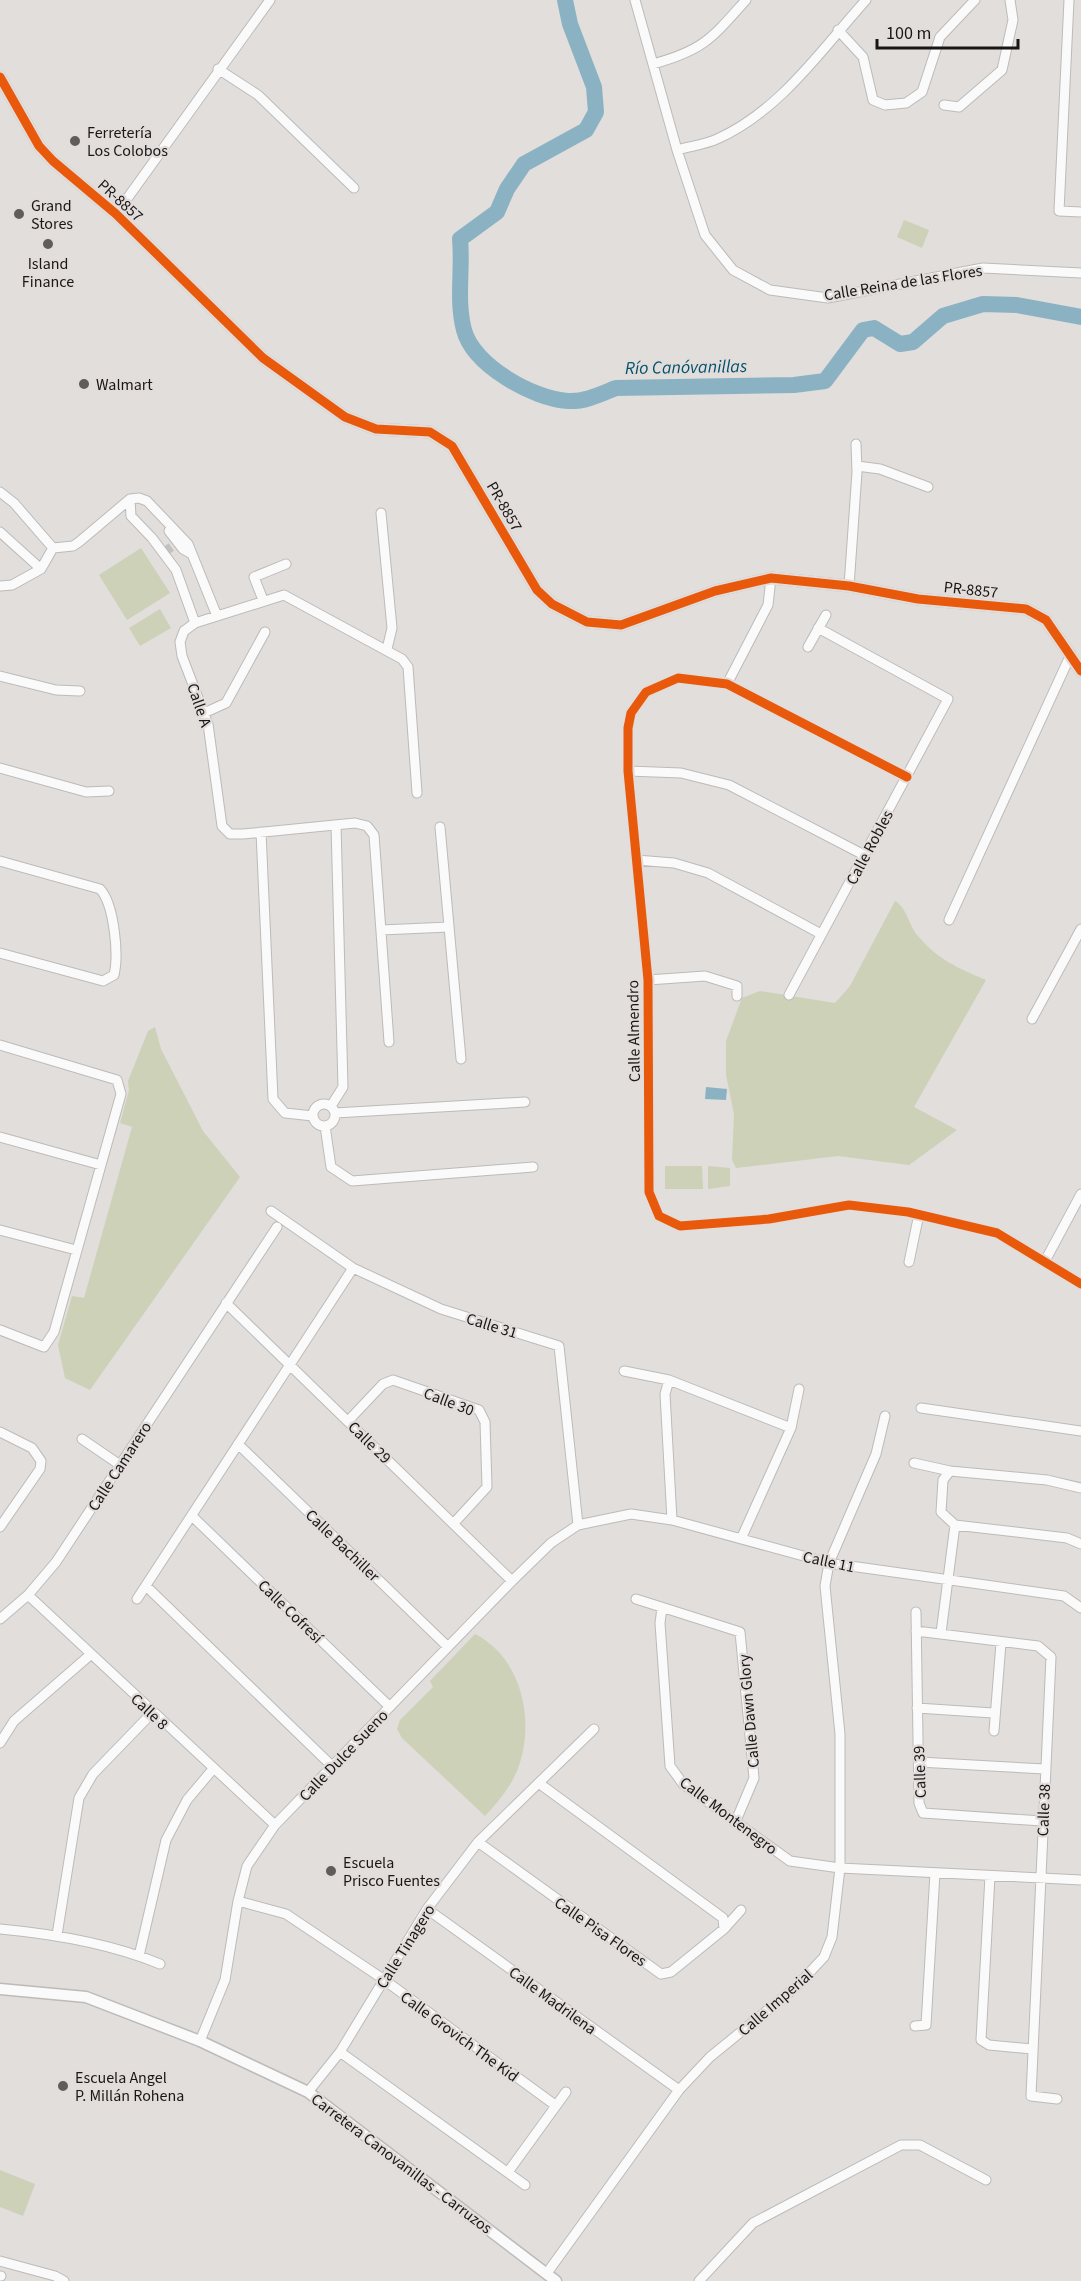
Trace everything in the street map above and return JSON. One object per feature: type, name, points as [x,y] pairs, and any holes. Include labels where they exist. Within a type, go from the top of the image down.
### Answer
[{"type":"street","points":[[116,214],[218,69],[270,0]]},
{"type":"street","name":"Calle Reina de las Flores","points":[[635,0],[677,150],[705,236],[733,270],[770,290],[828,298],[983,268],[1081,273]]},
{"type":"street","points":[[653,64],[686,55],[711,39],[747,0]]},
{"type":"street","points":[[677,150],[715,140],[749,122],[778,100],[866,0]]},
{"type":"street","points":[[838,30],[863,57],[873,100],[885,105],[906,103],[922,92],[940,37],[975,0]]},
{"type":"street","points":[[944,105],[959,107],[1002,70],[1013,20],[1010,0]]},
{"type":"street","points":[[1081,3],[1069,1],[1059,211],[1081,212]]},
{"type":"street","points":[[218,69],[258,95],[354,188]]},
{"type":"street","name":"PR-8857","points":[[0,77],[39,146],[53,161],[116,214],[262,358],[345,417],[376,429],[430,432],[452,446],[537,590],[552,604],[587,621],[621,625],[715,591],[771,578],[849,586],[918,599],[1026,609],[1046,620],[1081,671]]},
{"type":"street","points":[[849,586],[857,466],[856,444]]},
{"type":"street","points":[[857,466],[880,469],[928,487]]},
{"type":"street","points":[[0,492],[14,503],[53,548]]},
{"type":"street","points":[[53,548],[73,546],[130,499],[147,501],[188,544],[217,616]]},
{"type":"street","points":[[130,499],[130,516],[153,540],[176,570]]},
{"type":"street","points":[[381,513],[392,628],[387,649]]},
{"type":"street","points":[[0,532],[41,569]]},
{"type":"street","points":[[153,540],[160,540],[165,546]]},
{"type":"street","points":[[0,586],[12,585],[41,569],[53,548]]},
{"type":"street","points":[[173,556],[195,623],[284,595],[402,659],[408,667],[417,793]]},
{"type":"street","points":[[263,600],[254,576],[286,564]]},
{"type":"street","points":[[727,684],[768,605],[771,578]]},
{"type":"street","points":[[808,647],[826,615]]},
{"type":"street","name":"Calle A","points":[[195,623],[184,631],[180,642],[182,656],[208,724],[222,826],[230,834],[355,823],[367,826],[374,835],[388,1042]]},
{"type":"street","name":"Calle Robles","points":[[789,995],[948,699],[818,628]]},
{"type":"street","points":[[204,713],[226,703],[265,632]]},
{"type":"street","points":[[949,920],[1071,654]]},
{"type":"street","points":[[0,676],[56,690],[80,691]]},
{"type":"street","name":"Calle Almendro","points":[[906,777],[727,684],[678,678],[646,692],[632,713],[628,728],[628,771],[648,980],[649,1192],[659,1216],[680,1226],[769,1219],[849,1205],[919,1214],[997,1233],[1081,1284]]},
{"type":"street","points":[[0,768],[86,792],[109,791]]},
{"type":"street","points":[[628,771],[681,773],[729,786],[864,855]]},
{"type":"street","points":[[313,1116],[317,1124],[325,1126],[332,1122],[333,1110],[343,1087],[336,825]]},
{"type":"street","points":[[440,827],[461,1059]]},
{"type":"street","points":[[261,832],[273,1099],[285,1113],[313,1116]]},
{"type":"street","points":[[636,860],[674,863],[708,873],[822,934]]},
{"type":"street","points":[[0,861],[100,889],[108,898],[117,963],[114,975],[103,981],[0,953]]},
{"type":"street","points":[[381,930],[449,927]]},
{"type":"street","points":[[1032,1019],[1081,929]]},
{"type":"street","points":[[648,980],[705,976],[737,986],[737,996]]},
{"type":"street","points":[[0,1045],[117,1080],[121,1094],[54,1332],[44,1347],[0,1330]]},
{"type":"street","points":[[313,1116],[318,1105],[333,1110],[525,1102]]},
{"type":"street","points":[[325,1126],[331,1167],[352,1181],[534,1167]]},
{"type":"street","points":[[0,1137],[101,1165]]},
{"type":"street","points":[[1045,1261],[1081,1194]]},
{"type":"street","name":"Calle 31","points":[[271,1211],[353,1268],[441,1309],[559,1346],[578,1525]]},
{"type":"street","points":[[909,1262],[919,1214]]},
{"type":"street","name":"Calle Camarero","points":[[0,1619],[28,1595],[56,1562],[277,1227]]},
{"type":"street","points":[[0,1230],[76,1250]]},
{"type":"street","points":[[137,1599],[353,1268]]},
{"type":"street","name":"Calle 29","points":[[226,1303],[512,1581]]},
{"type":"street","points":[[624,1371],[669,1380],[790,1428]]},
{"type":"street","name":"Calle 30","points":[[348,1421],[383,1384],[393,1380],[479,1410],[485,1422],[487,1487],[454,1523]]},
{"type":"street","points":[[669,1380],[665,1394],[672,1520]]},
{"type":"street","points":[[741,1539],[790,1428],[800,1389]]},
{"type":"street","points":[[921,1408],[1081,1431]]},
{"type":"street","name":"Calle Imperial","points":[[548,2272],[679,2090],[710,2056],[796,1987],[824,1957],[832,1938],[840,1868],[840,1734],[825,1586],[829,1563],[876,1454],[885,1416]]},
{"type":"street","points":[[0,1432],[32,1448],[41,1461],[40,1469],[0,1527]]},
{"type":"street","points":[[82,1439],[120,1465]]},
{"type":"street","name":"Calle Bachiller","points":[[238,1444],[448,1647]]},
{"type":"street","points":[[914,1463],[950,1471],[1047,1480],[1081,1488]]},
{"type":"street","points":[[950,1471],[943,1480],[941,1512],[955,1525],[1067,1538],[1081,1544]]},
{"type":"street","name":"Calle 11","points":[[578,1525],[631,1514],[672,1520],[829,1563],[1064,1596],[1081,1608]]},
{"type":"street","name":"Calle Cofresí","points":[[192,1516],[390,1707]]},
{"type":"street","name":"Calle Dulce Sueno","points":[[200,2041],[225,1980],[238,1901],[248,1866],[275,1825],[512,1581],[551,1543],[578,1525]]},
{"type":"street","points":[[942,1634],[955,1525]]},
{"type":"street","points":[[146,1586],[332,1766]]},
{"type":"street","name":"Calle 8","points":[[28,1595],[152,1713],[275,1825]]},
{"type":"street","name":"Calle Dawn Glory","points":[[636,1599],[740,1632],[754,1778],[735,1822]]},
{"type":"street","name":"Calle Montenegro","points":[[662,1608],[660,1623],[670,1766],[683,1784],[790,1861],[840,1868],[990,1876],[1042,1876],[1081,1880]]},
{"type":"street","name":"Calle 39","points":[[915,1612],[919,1803],[923,1813],[1042,1821]]},
{"type":"street","name":"Calle 38","points":[[916,1631],[1038,1646],[1051,1657],[1031,2096],[1057,2099]]},
{"type":"street","points":[[994,1731],[993,1713],[1000,1643]]},
{"type":"street","points":[[0,1743],[14,1721],[90,1655]]},
{"type":"street","points":[[916,1708],[993,1713]]},
{"type":"street","points":[[57,1935],[79,1798],[93,1774],[152,1713]]},
{"type":"street","name":"Calle Tinagero","points":[[308,2092],[339,2052],[427,1909],[478,1842],[594,1729]]},
{"type":"street","points":[[919,1762],[1045,1769]]},
{"type":"street","points":[[139,1956],[166,1840],[187,1800],[213,1769]]},
{"type":"street","points":[[540,1784],[723,1918],[724,1929]]},
{"type":"street","name":"Calle Pisa Flores","points":[[478,1842],[661,1974],[671,1972],[724,1929]]},
{"type":"street","points":[[915,2026],[926,2025],[934,1873]]},
{"type":"street","points":[[990,1876],[981,2040],[989,2045],[1032,2049]]},
{"type":"street","name":"Calle Grovich The Kid","points":[[238,1901],[286,1914],[383,1979],[555,2105]]},
{"type":"street","name":"Calle Madrilena","points":[[427,1909],[679,2090]]},
{"type":"street","points":[[724,1929],[741,1910]]},
{"type":"street","points":[[0,1929],[57,1935],[139,1956],[160,1965]]},
{"type":"street","name":"Carretera Canovanillas - Carruzos","points":[[0,1989],[86,1997],[200,2041],[308,2092],[354,2129],[548,2272],[556,2281]]},
{"type":"street","points":[[339,2052],[525,2185]]},
{"type":"street","points":[[508,2172],[566,2092]]},
{"type":"street","points":[[699,2281],[753,2223],[901,2145],[920,2145],[986,2180]]},
{"type":"street","points":[[0,2261],[39,2276],[64,2281]]},
{"type":"green space","points":[[904,220],[929,230],[922,248],[897,237]]},
{"type":"green space","points":[[141,548],[170,593],[127,620],[99,575]]},
{"type":"green space","points":[[160,609],[171,628],[140,646],[129,628]]},
{"type":"green space","points":[[895,901],[903,908],[915,932],[933,951],[957,967],[986,980],[914,1107],[957,1130],[909,1165],[838,1156],[736,1168],[732,1160],[734,1114],[726,1075],[726,1041],[742,998],[760,991],[835,1003],[850,986]]},
{"type":"green space","points":[[155,1027],[161,1049],[203,1131],[240,1177],[90,1390],[65,1378],[58,1345],[72,1296],[84,1298],[132,1127],[120,1123],[129,1090],[128,1081],[148,1031]]},
{"type":"green space","points":[[665,1166],[702,1166],[703,1189],[665,1189]]},
{"type":"green space","points":[[708,1166],[730,1168],[730,1186],[708,1189]]},
{"type":"green space","points":[[475,1634],[491,1645],[504,1659],[521,1694],[525,1713],[523,1753],[517,1771],[503,1795],[485,1816],[402,1738],[397,1729],[400,1720],[433,1687],[430,1681]]},
{"type":"green space","points":[[0,2170],[35,2184],[23,2216],[0,2207]]},
{"type":"water","points":[[706,1087],[727,1089],[726,1100],[705,1099]]},
{"type":"waterway","name":"Río Canóvanillas","points":[[565,0],[570,24],[594,87],[596,112],[586,130],[524,164],[507,189],[497,212],[460,239],[460,307],[464,330],[479,356],[506,378],[538,394],[568,401],[587,399],[616,388],[794,385],[825,381],[863,330],[874,328],[900,344],[913,342],[943,316],[983,304],[1017,305],[1081,317]]},
{"type":"tunnel","points":[[165,546],[173,557]]},
{"type":"cycle path","points":[[0,77],[39,146],[53,161],[116,214],[263,358],[345,417],[376,429],[430,432],[452,446],[537,590],[552,604],[587,622],[621,625],[715,591],[771,578],[849,586],[918,599],[1026,609],[1046,620],[1081,671]]},
{"type":"cycle path","points":[[907,777],[727,684],[678,678],[646,692],[631,713],[628,728],[628,771],[648,980],[649,1192],[659,1216],[680,1226],[769,1219],[849,1205],[908,1212],[997,1233],[1081,1284]]},
{"type":"place","name":"Ferretería Los Colobos","points":[[75,141]]},
{"type":"place","name":"Grand Stores","points":[[19,214]]},
{"type":"place","name":"Island Finance","points":[[48,244]]},
{"type":"place","name":"Walmart","points":[[84,384]]},
{"type":"place","name":"Escuela Prisco Fuentes","points":[[331,1871]]},
{"type":"place","name":"Escuela Angel P. Millán Rohena","points":[[63,2086]]}]
